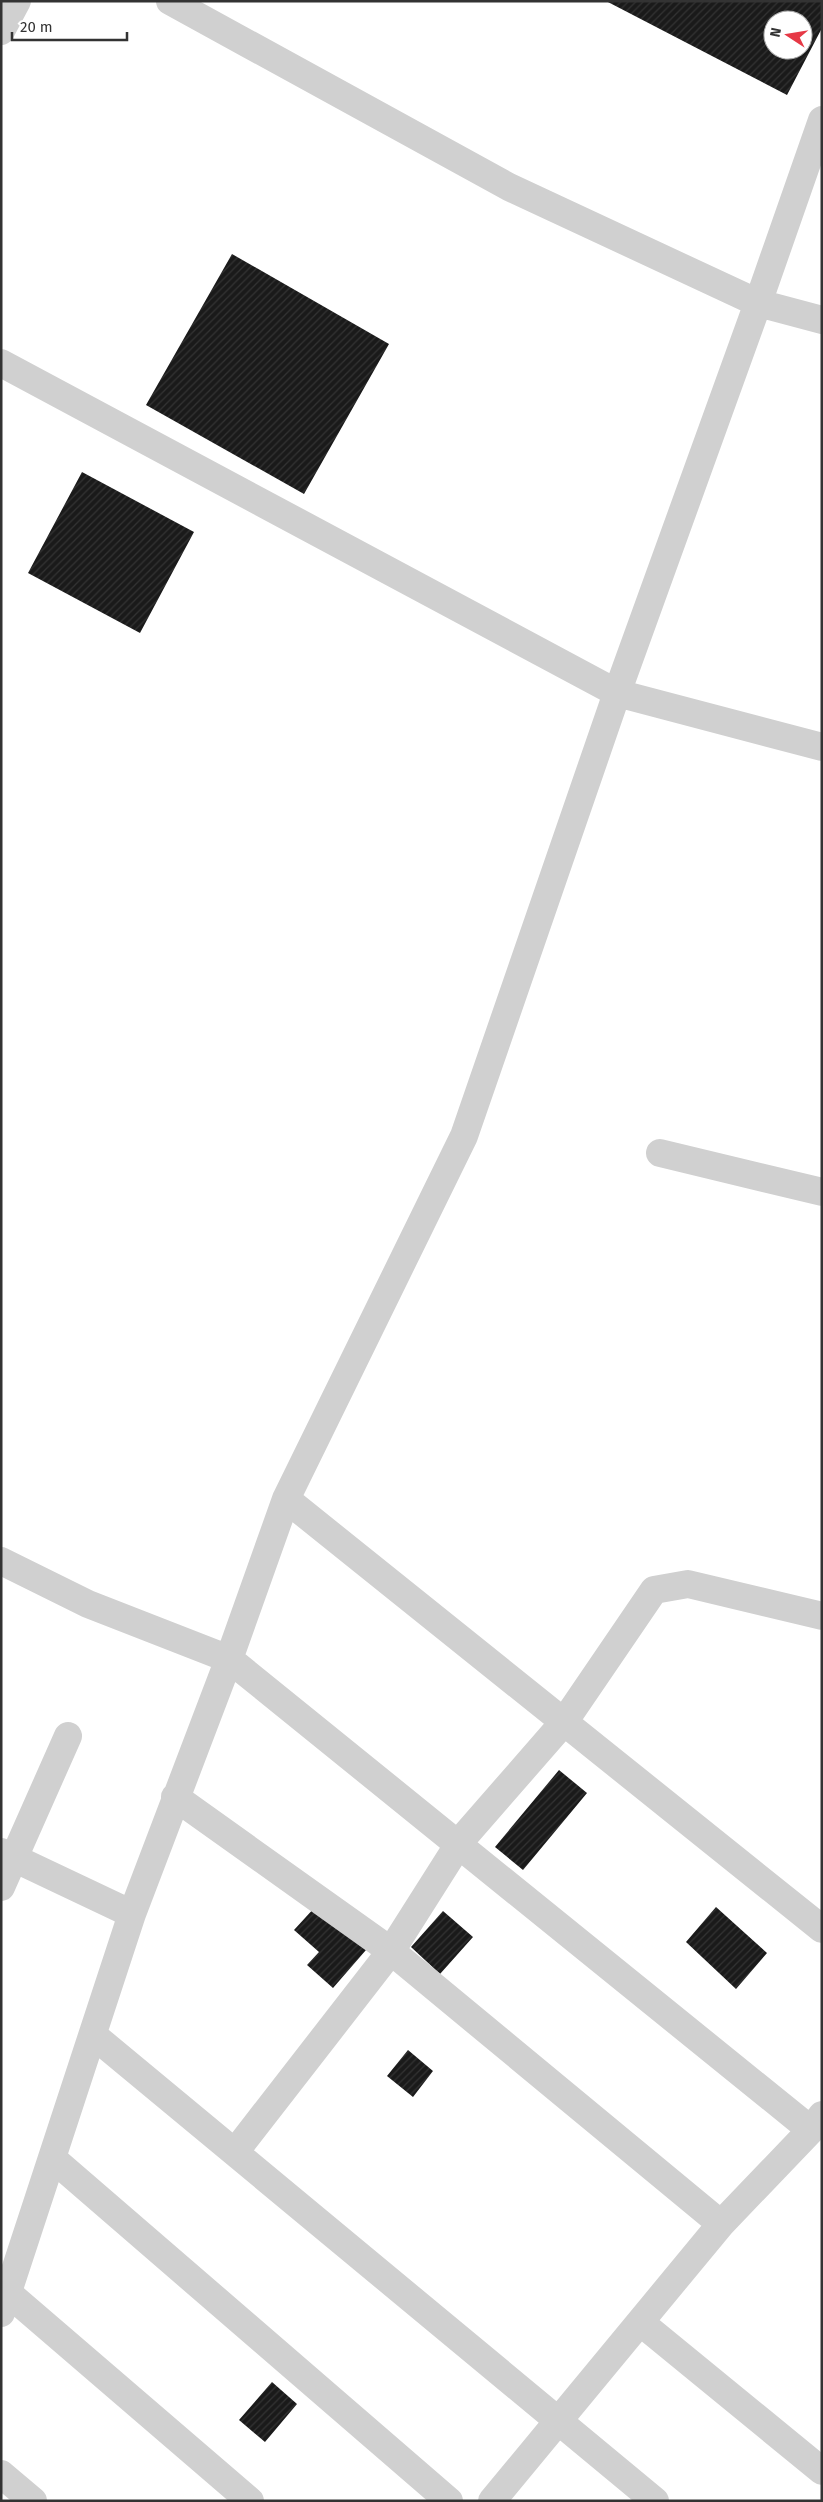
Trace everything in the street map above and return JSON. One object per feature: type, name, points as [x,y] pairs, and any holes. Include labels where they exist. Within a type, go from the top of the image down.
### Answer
[{"type":"street","points":[[1,31],[17,1]]},
{"type":"street","points":[[170,1],[509,187],[758,303],[822,320]]},
{"type":"street","points":[[250,2501],[3,2299],[52,2158],[132,1914],[229,1659],[286,1499],[464,1136],[616,693],[758,303],[822,120]]},
{"type":"street","points":[[1,363],[616,693],[822,747]]},
{"type":"street","points":[[660,1153],[822,1192]]},
{"type":"street","points":[[286,1499],[822,1929]]},
{"type":"street","points":[[1,1561],[88,1604],[229,1659],[458,1845],[816,2122],[721,2224],[492,2501]]},
{"type":"street","points":[[235,2152],[392,1951],[458,1845],[564,1722],[654,1590],[688,1584],[822,1616]]},
{"type":"street","points":[[1,1887],[8,1855],[68,1736]]},
{"type":"street","points":[[175,1797],[392,1951],[721,2224]]},
{"type":"street","points":[[8,1855],[132,1914]]},
{"type":"street","points":[[93,2035],[655,2501]]},
{"type":"street","points":[[52,2158],[448,2501]]},
{"type":"street","points":[[640,2322],[822,2471]]},
{"type":"street","points":[[1,2474],[32,2501]]},
{"type":"building","points":[[606,1],[822,1],[822,28],[813,45],[813,10],[763,10],[763,60],[805,60],[787,95]]},
{"type":"building","points":[[232,254],[389,344],[304,494],[146,405]]},
{"type":"building","points":[[82,472],[194,532],[140,633],[28,573]]},
{"type":"building","points":[[559,1770],[587,1793],[523,1870],[495,1847]]},
{"type":"building","points":[[316,1906],[366,1950],[333,1988],[307,1965],[319,1952],[294,1930]]},
{"type":"building","points":[[716,1907],[767,1953],[736,1989],[686,1942]]},
{"type":"building","points":[[443,1911],[473,1937],[440,1974],[411,1947]]},
{"type":"building","points":[[408,2050],[433,2071],[413,2097],[387,2076]]},
{"type":"building","points":[[272,2382],[297,2404],[265,2442],[239,2420]]}]
